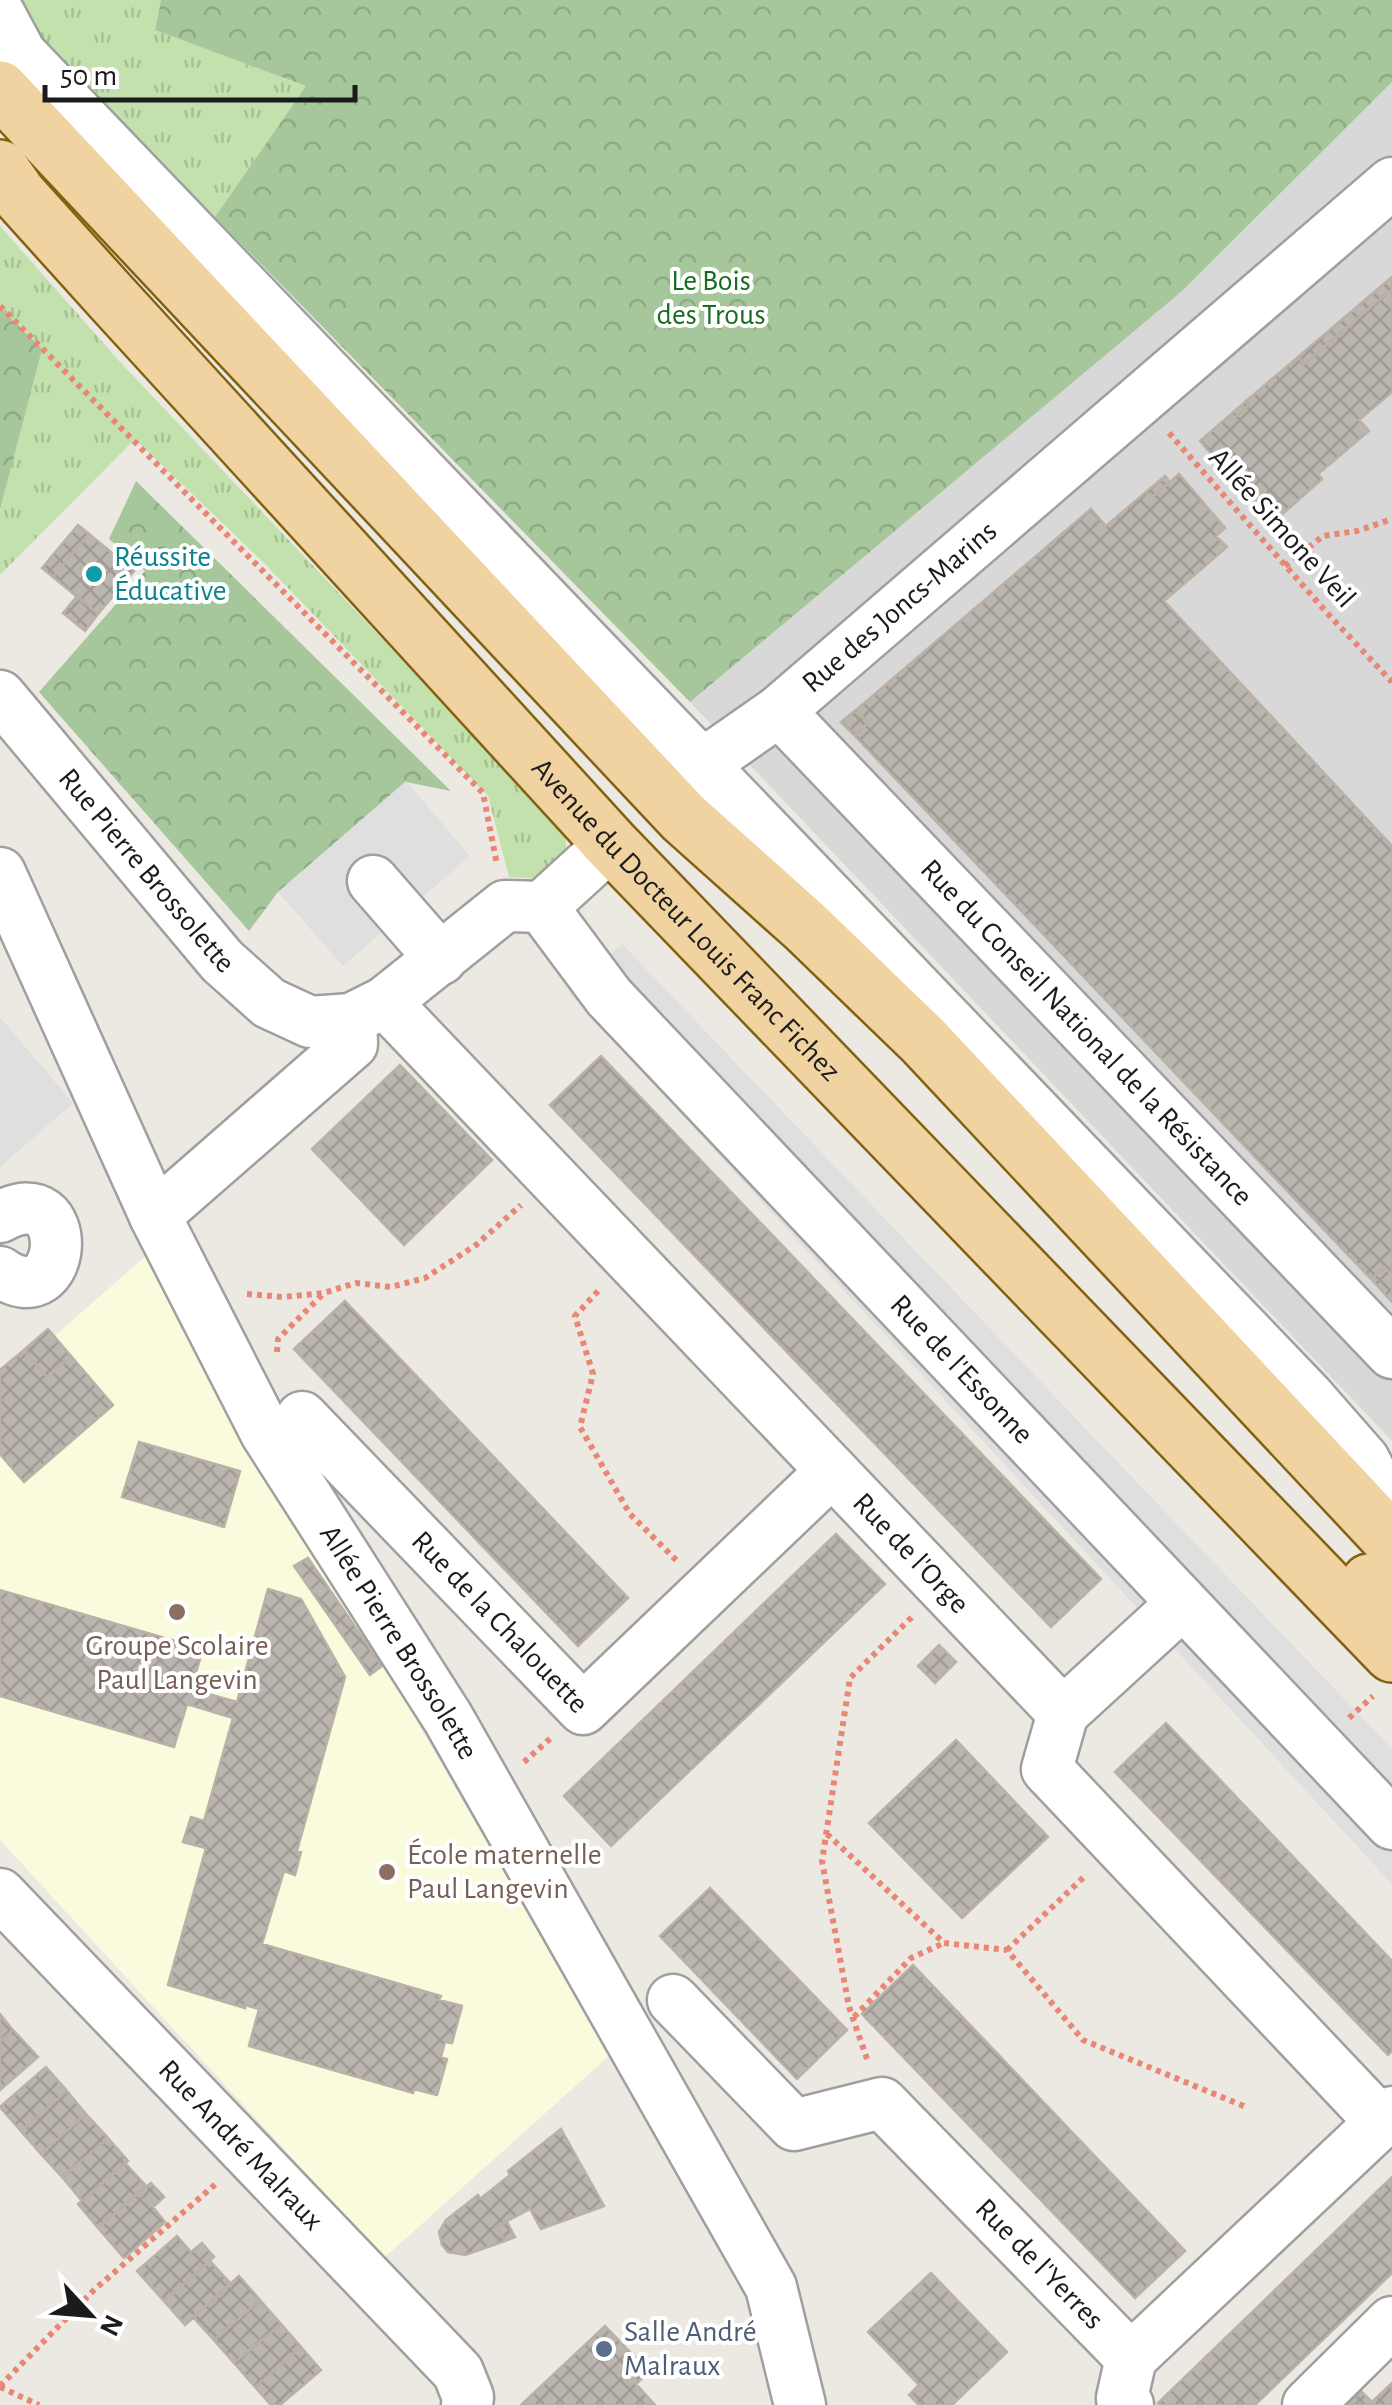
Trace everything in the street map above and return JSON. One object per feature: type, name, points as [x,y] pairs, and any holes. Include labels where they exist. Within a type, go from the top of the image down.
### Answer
[{"type":"main road","points":[[0,90],[684,818],[806,926],[924,1041],[1355,1479],[1383,1615]]},
{"type":"main road","name":"Avenue du Docteur Louis Franc Fichez","points":[[0,168],[111,297],[612,844],[951,1198],[1383,1615]]},
{"type":"main road","points":[[951,1198],[1100,1308],[1272,1487],[1355,1479]]},
{"type":"street","points":[[0,15],[21,54],[1308,1396],[1355,1479],[1392,1514]]},
{"type":"street","name":"Rue des Joncs-Marins","points":[[691,755],[713,757],[779,711],[1392,183]]},
{"type":"street","points":[[395,508],[659,750],[691,755]]},
{"type":"street","name":"Rue Pierre Brossolette","points":[[0,696],[15,747],[222,961],[270,1003],[349,1014]]},
{"type":"street","name":"Rue du Conseil National de la Résistance","points":[[779,711],[1392,1353]]},
{"type":"street","points":[[155,1216],[352,1044],[349,1014],[523,906],[612,844]]},
{"type":"street","name":"Allée Pierre Brossolette","points":[[0,873],[155,1216],[266,1433],[448,1718],[770,2287],[800,2405]]},
{"type":"street","points":[[373,881],[442,958]]},
{"type":"street","name":"Rue de l'Essonne","points":[[523,906],[1392,1824]]},
{"type":"street","name":"Rue de l'Orge","points":[[349,1014],[552,1177],[1063,1714]]},
{"type":"street","points":[[0,1216],[29,1209],[43,1215],[58,1240],[57,1255],[38,1278],[24,1281],[0,1272]]},
{"type":"street","name":"Rue de la Chalouette","points":[[302,1417],[583,1709],[832,1471]]},
{"type":"street","points":[[1182,1604],[1063,1714],[1047,1769],[1387,2116]]},
{"type":"street","name":"Rue André Malraux","points":[[0,1894],[458,2372],[468,2397],[467,2405]]},
{"type":"street","points":[[673,2000],[794,2125],[882,2103]]},
{"type":"street","name":"Rue de l'Yerres","points":[[882,2103],[1130,2382],[1387,2116]]},
{"type":"street","points":[[1308,2405],[1392,2322]]},
{"type":"path","points":[[0,306],[483,794],[523,906]]},
{"type":"path","name":"Allée Simone Veil","points":[[1142,402],[1392,682]]},
{"type":"path","points":[[1285,566],[1323,536],[1356,531],[1392,518]]},
{"type":"path","points":[[192,1290],[283,1297],[324,1293],[356,1283],[391,1287],[425,1278],[476,1245],[552,1177]]},
{"type":"path","points":[[629,1258],[575,1316],[593,1374],[580,1427],[630,1514],[707,1590]]},
{"type":"path","points":[[302,1417],[276,1368],[278,1340],[324,1293]]},
{"type":"path","points":[[882,2103],[853,2018],[822,1861],[850,1678],[942,1586]]},
{"type":"path","points":[[1318,1746],[1383,1615]]},
{"type":"path","points":[[492,1796],[528,1757],[583,1709]]},
{"type":"path","points":[[826,1834],[944,1943]]},
{"type":"path","points":[[1007,1950],[1119,1845]]},
{"type":"path","points":[[853,2018],[911,1958],[944,1943],[1007,1950],[1083,2040],[1246,2106]]},
{"type":"path","points":[[39,2405],[0,2386],[94,2290],[250,2154]]},
{"type":"shaded area","points":[[1392,82],[1392,1441],[690,702],[1181,292]]},
{"type":"shaded area","points":[[406,781],[470,856],[343,966],[278,892]]},
{"type":"shaded area","points":[[622,944],[1392,1749],[1392,1884],[569,993]]},
{"type":"shaded area","points":[[0,1017],[73,1103],[0,1167]]},
{"type":"shaded area","name":"Groupe Scolaire Paul Langevin","points":[[147,1255],[610,2055],[384,2258],[0,1840],[0,1384]]},
{"type":"green space","points":[[11,0],[161,0],[155,30],[306,86],[215,217],[46,48]]},
{"type":"green space","name":"Le Bois des Trous","points":[[161,0],[1392,0],[1392,82],[1181,292],[690,702],[215,217],[306,86],[155,30]]},
{"type":"green space","points":[[0,226],[121,363],[565,832],[568,864],[546,879],[509,877],[488,796],[264,563],[135,439],[0,575],[0,511],[41,349],[0,308]]},
{"type":"green space","points":[[0,308],[42,349],[0,510]]},
{"type":"green space","points":[[136,481],[451,791],[406,782],[278,892],[249,931],[39,692],[145,571],[109,539]]},
{"type":"building","points":[[1392,277],[1392,289],[1304,364],[1298,357]]},
{"type":"building","points":[[1392,289],[1392,392],[1359,420],[1369,431],[1318,474],[1322,479],[1278,518],[1274,513],[1267,519],[1200,441],[1230,415],[1233,419],[1249,405],[1246,401],[1298,357],[1304,364]]},
{"type":"building","points":[[1246,401],[1249,405],[1233,419],[1230,415]]},
{"type":"building","points":[[1179,474],[1225,528],[1216,536],[1227,547],[1164,601],[1392,846],[1392,1275],[1385,1267],[1371,1279],[855,736],[868,723],[856,710],[1091,509],[1106,526],[1146,492],[1151,498]]},
{"type":"building","points":[[1165,476],[1170,482],[1151,498],[1146,492]]},
{"type":"building","points":[[78,525],[89,534],[53,577],[42,568]]},
{"type":"building","name":"Réussite Éducative","points":[[89,534],[134,571],[98,614],[53,577]]},
{"type":"building","points":[[77,596],[98,614],[85,631],[63,613]]},
{"type":"building","points":[[856,710],[868,723],[855,736],[841,722]]},
{"type":"building","points":[[601,1056],[1101,1579],[1051,1627],[550,1105]]},
{"type":"building","points":[[400,1065],[492,1160],[404,1245],[312,1149]]},
{"type":"building","points":[[1385,1268],[1392,1275],[1392,1302],[1371,1279]]},
{"type":"building","points":[[345,1301],[628,1598],[578,1646],[294,1349]]},
{"type":"building","points":[[48,1329],[71,1356],[47,1377],[24,1350]]},
{"type":"building","points":[[24,1350],[47,1377],[71,1356],[113,1405],[24,1482],[0,1454],[0,1370]]},
{"type":"building","points":[[139,1442],[240,1471],[224,1527],[122,1497]]},
{"type":"building","points":[[836,1534],[885,1584],[611,1846],[564,1796]]},
{"type":"building","points":[[308,1558],[382,1666],[370,1675],[294,1566]]},
{"type":"building","points":[[268,1589],[301,1599],[345,1677],[297,1851],[301,1852],[295,1875],[284,1871],[262,1944],[441,1996],[439,2000],[462,2006],[452,2043],[445,2042],[441,2057],[447,2059],[437,2095],[414,2089],[413,2093],[249,2046],[259,2009],[168,1985],[206,1848],[183,1842],[191,1817],[204,1821],[233,1718],[187,1704],[174,1747],[0,1696],[0,1590],[203,1649],[191,1689],[237,1702]]},
{"type":"building","points":[[939,1645],[956,1662],[935,1683],[918,1666]]},
{"type":"building","points":[[1166,1723],[1392,1961],[1392,2051],[1388,2055],[1115,1772]]},
{"type":"building","points":[[956,1740],[1048,1837],[962,1918],[869,1823]]},
{"type":"building","points":[[710,1888],[847,2030],[797,2079],[660,1936]]},
{"type":"building","points":[[913,1965],[1185,2251],[1135,2298],[862,2014]]},
{"type":"building","points":[[0,2014],[13,2030],[0,2041]]},
{"type":"building","points":[[13,2030],[38,2057],[0,2090],[0,2041]]},
{"type":"building","points":[[46,2067],[67,2091],[21,2131],[0,2107]]},
{"type":"building","points":[[67,2091],[86,2114],[41,2154],[21,2131]]},
{"type":"building","points":[[86,2114],[108,2138],[62,2177],[41,2154]]},
{"type":"building","points":[[561,2129],[604,2206],[541,2229],[530,2209],[496,2227],[505,2241],[465,2255],[448,2252],[439,2232],[446,2220],[478,2195],[480,2199]]},
{"type":"building","points":[[108,2138],[128,2161],[82,2201],[62,2177]]},
{"type":"building","points":[[125,2163],[146,2186],[98,2228],[78,2204]]},
{"type":"building","points":[[1392,2177],[1392,2273],[1255,2405],[1158,2403]]},
{"type":"building","points":[[151,2183],[164,2197],[153,2207],[165,2222],[124,2258],[98,2228]]},
{"type":"building","points":[[507,2222],[515,2237],[505,2241],[496,2227]]},
{"type":"building","points":[[177,2236],[191,2252],[202,2243],[214,2257],[164,2301],[137,2271]]},
{"type":"building","points":[[210,2261],[231,2284],[185,2325],[164,2301]]},
{"type":"building","points":[[931,2273],[1007,2352],[952,2405],[919,2405],[909,2395],[919,2385],[868,2332]]},
{"type":"building","points":[[239,2276],[260,2300],[214,2340],[193,2317]]},
{"type":"building","points":[[260,2300],[281,2324],[234,2363],[214,2340]]},
{"type":"building","points":[[281,2324],[301,2347],[255,2387],[234,2363]]},
{"type":"building","name":"Salle André Malraux","points":[[605,2326],[649,2372],[636,2384],[655,2405],[521,2405]]},
{"type":"building","points":[[301,2347],[321,2370],[280,2405],[271,2405],[255,2387]]},
{"type":"building","points":[[1392,2383],[1392,2405],[1347,2405],[1361,2391],[1372,2402]]},
{"type":"place","name":"Réussite Éducative","points":[[94,574]]},
{"type":"place","name":"Groupe Scolaire Paul Langevin","points":[[177,1612]]},
{"type":"place","name":"École maternelle Paul Langevin","points":[[387,1872]]},
{"type":"place","name":"Salle André Malraux","points":[[604,2349]]}]
